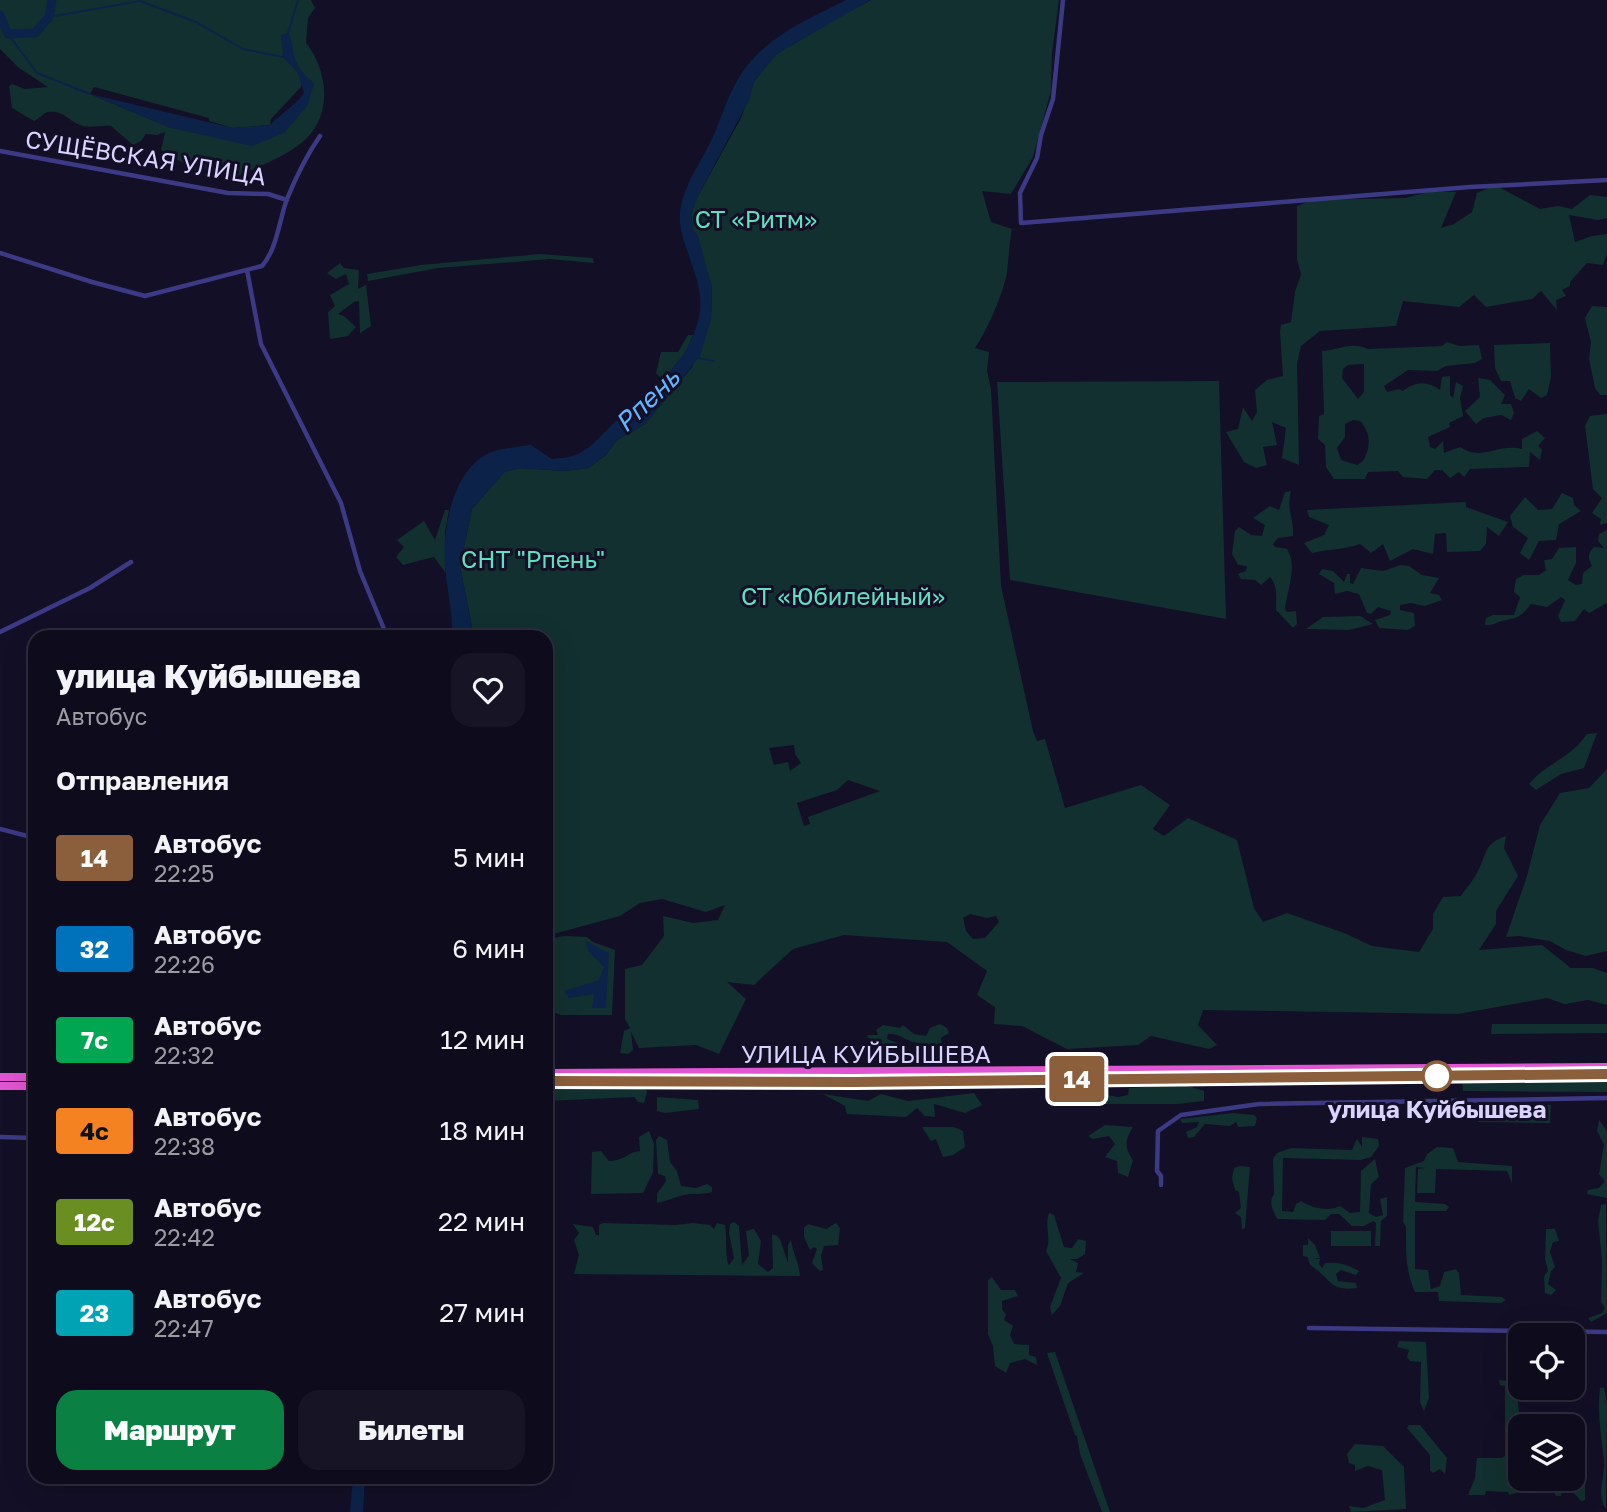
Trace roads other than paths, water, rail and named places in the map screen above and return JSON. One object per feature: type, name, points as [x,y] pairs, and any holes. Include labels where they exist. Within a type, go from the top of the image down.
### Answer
[{"type":"highway","name":"УЛИЦА КУЙБЫШЕВА","points":[[553,1073],[1607,1067]]},
{"type":"highway","name":"УЛИЦА КУЙБЫШЕВА","points":[[553,1081],[855,1082],[1607,1074]]},
{"type":"highway","points":[[0,1077],[28,1077]]},
{"type":"highway","points":[[0,1086],[28,1086]]},
{"type":"street","points":[[1063,0],[1053,99],[1041,135],[1037,158],[1020,193],[1021,223],[1470,187],[1607,180]]},
{"type":"street","points":[[0,253],[145,296],[261,266],[269,258],[287,200],[307,154],[320,136]]},
{"type":"street","name":"СУЩЁВСКАЯ УЛИЦА","points":[[0,151],[228,193],[268,194],[287,200]]},
{"type":"street","points":[[247,270],[261,344],[341,503],[360,571],[384,630]]},
{"type":"street","points":[[0,632],[90,588],[131,562]]},
{"type":"street","points":[[0,828],[28,836]]},
{"type":"street","points":[[1161,1185],[1161,1176],[1157,1171],[1158,1131],[1181,1115],[1259,1104],[1607,1098]]},
{"type":"street","points":[[1426,1101],[1426,1112],[1461,1112],[1468,1101]]},
{"type":"street","points":[[0,1137],[28,1138]]},
{"type":"street","points":[[1310,1328],[1607,1332]]},
{"type":"water","points":[[846,0],[870,0],[777,54],[754,82],[750,98],[698,196],[691,214],[693,229],[698,236],[712,287],[711,319],[700,356],[645,424],[617,440],[606,455],[588,468],[564,471],[519,468],[505,472],[472,509],[460,566],[473,630],[452,630],[445,567],[445,536],[452,503],[466,473],[476,461],[489,453],[504,449],[531,445],[552,459],[578,454],[593,444],[655,387],[678,361],[688,347],[700,312],[699,290],[680,224],[682,204],[689,183],[713,137],[733,89],[747,66],[771,42]]},
{"type":"water","points":[[288,33],[297,64],[314,84],[307,106],[284,133],[252,146],[171,128],[90,94],[233,128],[270,125],[304,93],[298,73],[283,57],[281,35]]},
{"type":"water","points":[[585,941],[609,953],[606,1008],[592,1008],[594,994],[569,998],[564,991],[599,980],[604,967],[589,952]]},
{"type":"water","points":[[352,1484],[365,1484],[363,1512],[350,1512]]},
{"type":"waterway","name":"Рпень","points":[[0,15],[8,34],[35,33],[49,17],[52,0]]},
{"type":"waterway","points":[[288,33],[298,0]]},
{"type":"waterway","points":[[49,17],[140,1],[196,22],[243,49],[283,57]]},
{"type":"waterway","points":[[8,34],[37,73],[90,94]]},
{"type":"waterway","points":[[698,358],[714,361]]},
{"type":"place","name":"улица Куйбышева","points":[[1437,1076]]},
{"type":"park label","name":"СТ «Ритм»","points":[[756,218]]},
{"type":"park label","name":"СНТ \"Рпень\"","points":[[533,558]]},
{"type":"park label","name":"СТ «Юбилейный»","points":[[843,595]]}]
